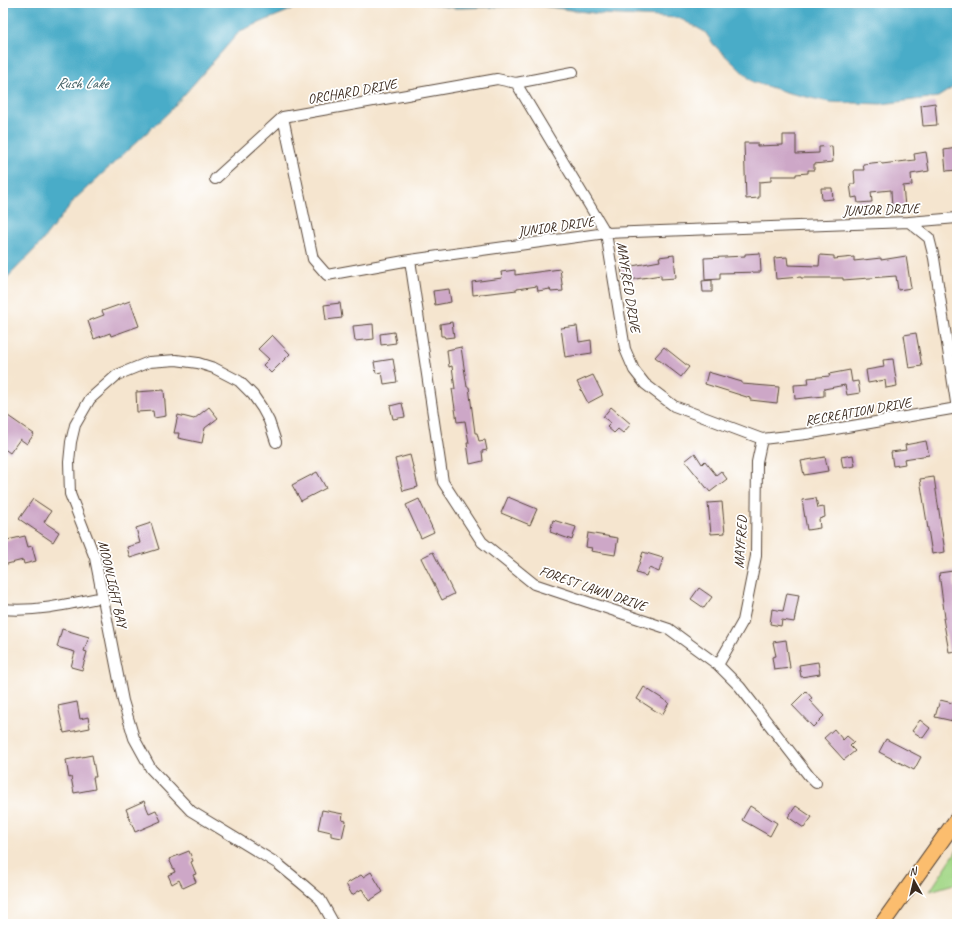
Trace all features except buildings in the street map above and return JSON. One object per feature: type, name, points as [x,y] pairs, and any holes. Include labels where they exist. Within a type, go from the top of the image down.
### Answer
[{"type":"main road","points":[[882,924],[957,819]]},
{"type":"street","name":"ORCHARD DRIVE","points":[[283,117],[498,79],[516,82],[573,72]]},
{"type":"street","name":"MAYFRED DRIVE","points":[[516,82],[606,233],[624,349],[634,370],[645,384],[674,406],[762,439]]},
{"type":"street","points":[[215,179],[283,117]]},
{"type":"street","name":"JUNIOR DRIVE","points":[[283,117],[313,259],[327,275],[410,260],[606,233],[909,222],[957,218]]},
{"type":"street","points":[[909,222],[928,238],[934,258],[957,408]]},
{"type":"street","name":"FOREST LAWN DRIVE","points":[[410,260],[443,482],[482,542],[534,584],[669,629],[718,665],[740,687],[816,783]]},
{"type":"street","name":"MOONLIGHT BAY","points":[[276,442],[269,421],[252,395],[239,381],[214,368],[198,363],[176,360],[149,362],[117,375],[90,399],[75,424],[69,462],[70,494],[95,558],[123,701],[134,738],[151,769],[191,811],[278,864],[300,882],[320,899],[334,924]]},
{"type":"street","name":"RECREATION DRIVE","points":[[762,439],[806,434],[957,408]]},
{"type":"street","name":"MAYFRED","points":[[718,665],[742,622],[756,556],[757,462],[762,439]]},
{"type":"street","points":[[3,609],[29,610],[103,597]]},
{"type":"green space","points":[[957,850],[957,883],[930,891]]},
{"type":"water","name":"Rush Lake","points":[[3,3],[318,3],[293,9],[240,31],[169,112],[75,199],[39,245],[3,282]]},
{"type":"water","points":[[422,3],[957,3],[957,85],[938,97],[881,104],[829,102],[789,93],[753,82],[714,45],[705,32],[679,18],[601,14],[541,6],[454,8]]}]
